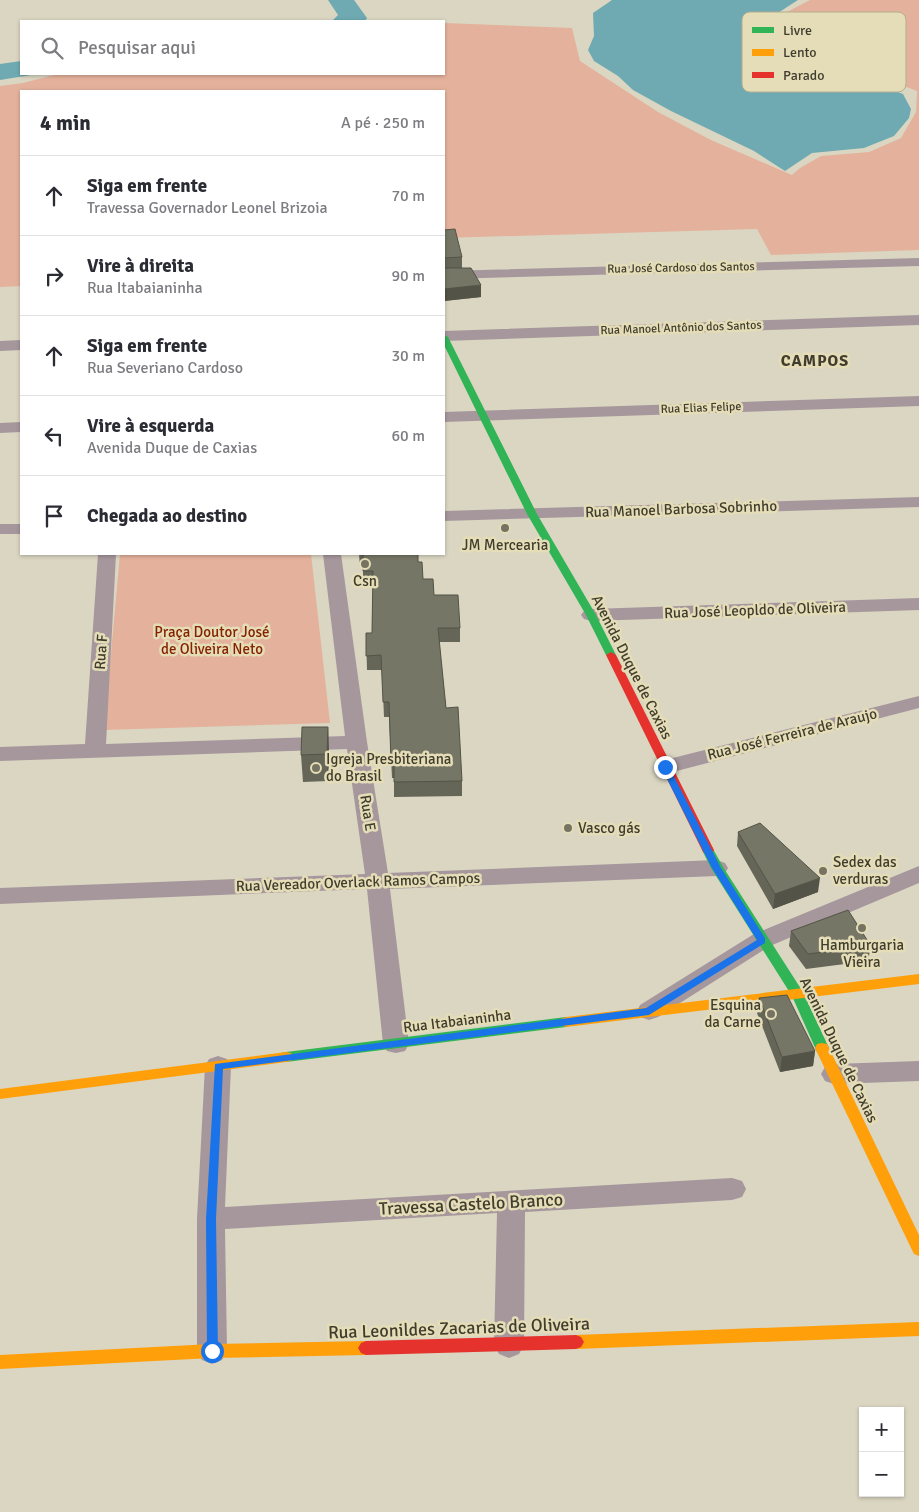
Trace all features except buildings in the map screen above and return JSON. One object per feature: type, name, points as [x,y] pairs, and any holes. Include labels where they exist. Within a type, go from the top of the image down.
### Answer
[{"type":"street","name":"Rua José Cardoso dos Santos","points":[[445,275],[919,262]]},
{"type":"street","name":"Rua Manoel Antônio dos Santos","points":[[445,336],[919,320]]},
{"type":"street","name":"Avenida Duque de Caxias","points":[[445,338],[532,514],[591,615],[665,767],[717,868],[798,995],[919,1250]]},
{"type":"street","points":[[0,346],[20,345]]},
{"type":"street","name":"Rua Elias Felipe","points":[[445,417],[919,400]]},
{"type":"street","points":[[0,428],[20,427]]},
{"type":"street","name":"Rua Manoel Barbosa Sobrinho","points":[[445,516],[919,502]]},
{"type":"street","points":[[0,529],[20,529]]},
{"type":"street","name":"Rua F","points":[[95,751],[108,555]]},
{"type":"street","name":"Rua E","points":[[332,555],[356,742],[378,881],[396,1044]]},
{"type":"street","name":"Rua José Leopldo de Oliveira","points":[[591,615],[919,604]]},
{"type":"street","name":"Rua José Ferreira de Araujo","points":[[665,767],[919,702]]},
{"type":"street","points":[[0,754],[356,742]]},
{"type":"street","name":"Rua Vereador Overlack Ramos Campos","points":[[0,896],[717,868]]},
{"type":"street","points":[[649,1011],[762,940],[919,874]]},
{"type":"street","name":"Rua Itabaianinha","points":[[0,1094],[649,1011],[798,995],[919,979]]},
{"type":"street","points":[[212,1351],[211,1219],[218,1066]]},
{"type":"street","points":[[834,1074],[919,1071]]},
{"type":"street","name":"Travessa Castelo Branco","points":[[211,1219],[732,1189]]},
{"type":"street","points":[[509,1345],[511,1202]]},
{"type":"street","name":"Rua Leonildes Zacarias de Oliveira","points":[[0,1362],[212,1351],[509,1345],[919,1329]]},
{"type":"green space","points":[[810,0],[919,0],[919,250],[771,255],[757,229],[445,238],[445,90],[20,90],[20,286],[0,287],[0,86],[23,83],[54,75],[445,75],[445,23],[572,28],[580,61],[658,112],[711,140],[792,175],[821,156],[869,152],[901,138],[916,112],[917,91],[906,87],[906,12],[787,12]]},
{"type":"green space","name":"Praça Doutor José de Oliveira Neto","points":[[120,555],[311,555],[330,723],[104,730]]},
{"type":"water","points":[[612,0],[798,0],[779,12],[742,12],[742,92],[898,92],[903,94],[911,109],[909,118],[894,136],[864,148],[812,153],[785,171],[754,151],[671,111],[633,90],[618,76],[594,61],[588,50],[594,36],[593,13]]},
{"type":"waterway","points":[[341,0],[354,18],[348,20]]},
{"type":"waterway","points":[[0,72],[20,69]]},
{"type":"traffic: fast","points":[[445,339],[532,514],[591,615],[611,655]]},
{"type":"traffic: fast","points":[[708,850],[717,868],[798,995],[822,1048]]},
{"type":"traffic: fast","points":[[286,1057],[566,1022]]},
{"type":"traffic: slow","points":[[566,1022],[919,979]]},
{"type":"traffic: slow","points":[[822,1048],[919,1250]]},
{"type":"traffic: slow","points":[[0,1094],[286,1057]]},
{"type":"traffic: slow","points":[[576,1342],[919,1329]]},
{"type":"traffic: slow","points":[[0,1362],[212,1351],[366,1348]]},
{"type":"traffic: jam","points":[[611,655],[708,850]]},
{"type":"traffic: jam","points":[[366,1348],[576,1342]]},
{"type":"place","name":"JM Mercearia","points":[[505,528]]},
{"type":"place","name":"Csn","points":[[365,564]]},
{"type":"place","name":"Igreja Presbiteriana do Brasil","points":[[316,768]]},
{"type":"place","name":"Vasco gás","points":[[568,828]]},
{"type":"place","name":"Sedex das verduras","points":[[823,871]]},
{"type":"place","name":"Hamburgaria Vieira","points":[[862,928]]},
{"type":"place","name":"Esquina da Carne","points":[[771,1014]]},
{"type":"district","name":"CAMPOS","points":[[815,361]]},
{"type":"route","points":[[212,1351],[211,1219],[218,1066],[649,1011],[762,940],[717,868],[665,767]]}]
